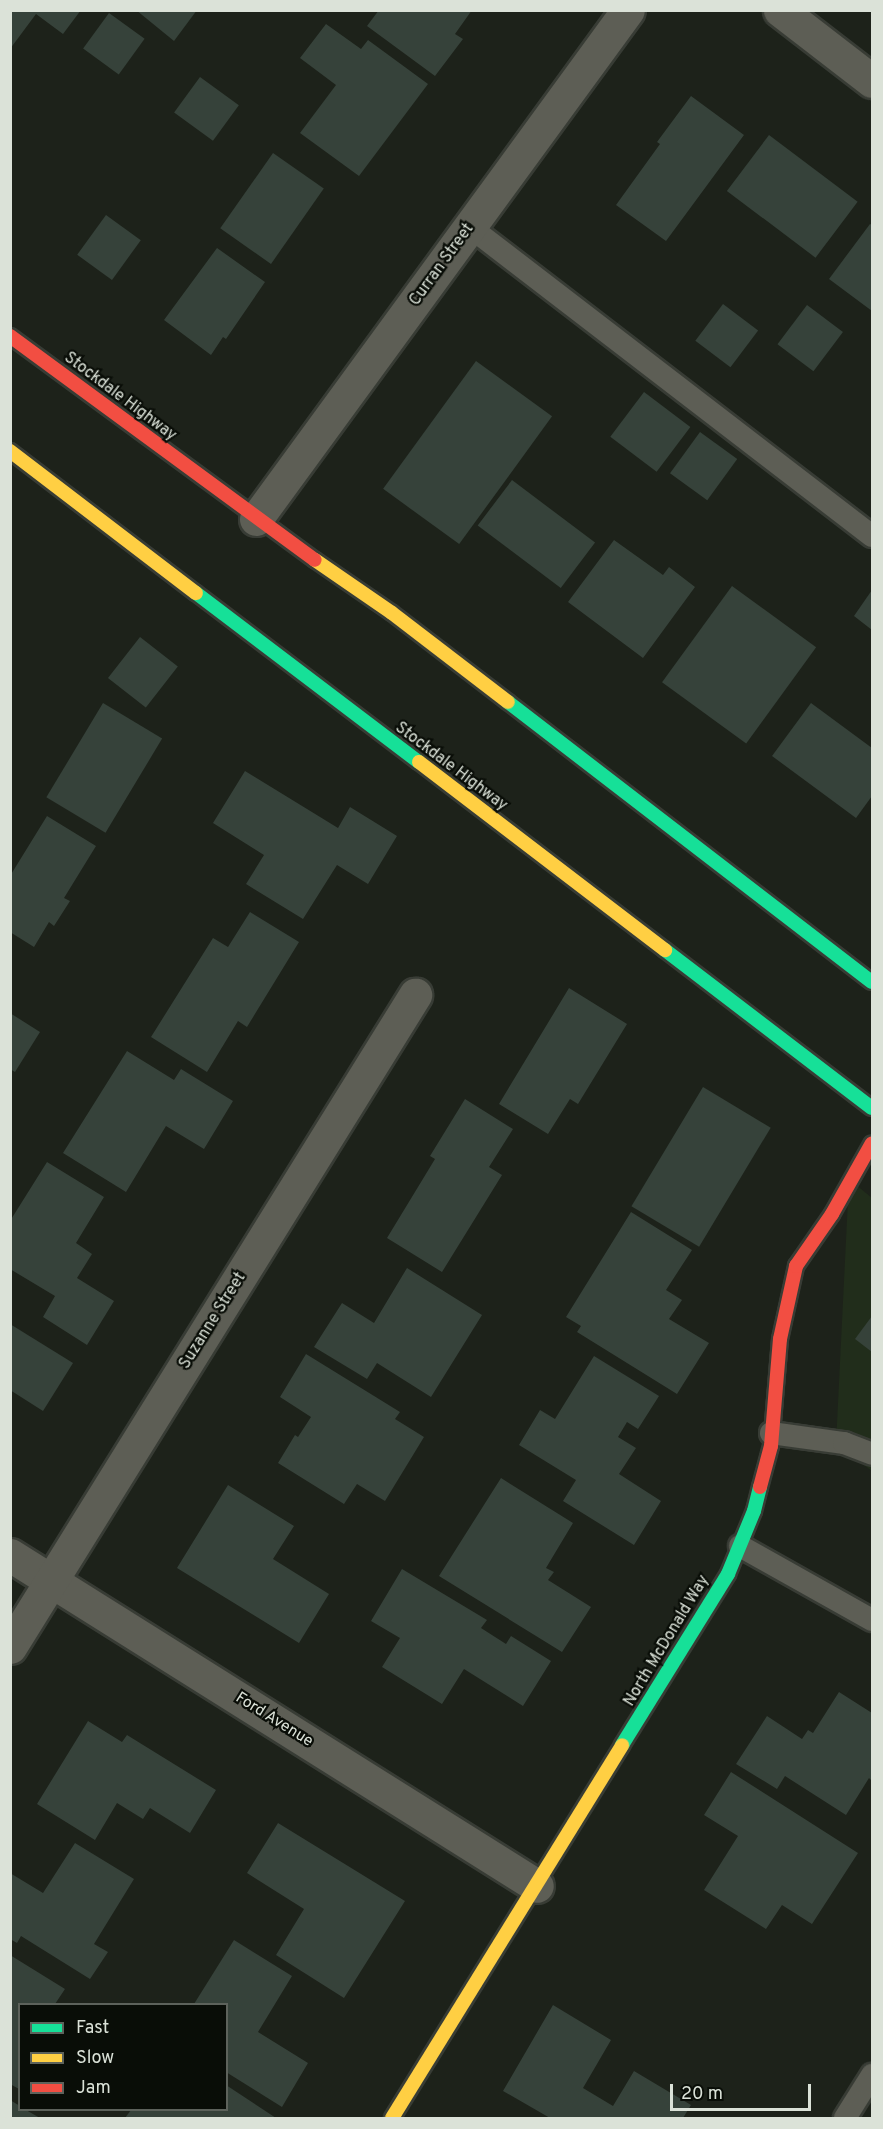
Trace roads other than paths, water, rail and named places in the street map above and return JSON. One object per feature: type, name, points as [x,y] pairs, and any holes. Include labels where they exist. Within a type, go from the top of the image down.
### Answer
[{"type":"main road","name":"Stockdale Highway","points":[[10,336],[256,519],[392,613],[873,982]]},
{"type":"main road","name":"Stockdale Highway","points":[[10,451],[873,1108]]},
{"type":"main road","name":"North McDonald Way","points":[[392,2118],[728,1574],[754,1511],[771,1433],[780,1339],[796,1266],[832,1214],[873,1143]]},
{"type":"street","name":"Curran Street","points":[[256,519],[628,10]]},
{"type":"street","points":[[780,10],[873,81]]},
{"type":"street","name":"Suzanne Street","points":[[10,1647],[415,995]]},
{"type":"street","name":"Ford Avenue","points":[[10,1555],[537,1886]]},
{"type":"lane","points":[[470,227],[873,536]]},
{"type":"lane","points":[[771,1433],[844,1443],[873,1454]]},
{"type":"lane","points":[[740,1546],[873,1620]]},
{"type":"lane","points":[[845,2118],[873,2075]]}]
